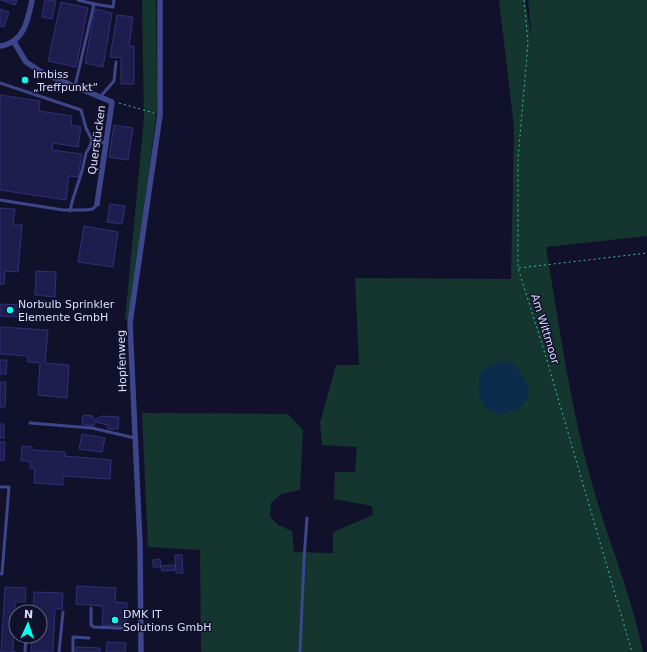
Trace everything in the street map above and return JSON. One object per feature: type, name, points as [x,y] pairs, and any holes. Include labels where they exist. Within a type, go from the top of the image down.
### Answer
[{"type":"street","points":[[0,46],[14,42],[24,30],[29,18],[32,0]]},
{"type":"street","name":"Hopfenweg","points":[[141,652],[140,544],[130,323],[160,115],[160,0]]},
{"type":"street","name":"Querstücken","points":[[14,42],[26,62],[43,73],[112,102],[97,204]]},
{"type":"lane","points":[[78,0],[94,4],[113,6],[114,0]]},
{"type":"lane","points":[[75,86],[94,4]]},
{"type":"lane","points":[[100,97],[114,81],[116,62]]},
{"type":"lane","points":[[0,83],[81,110],[86,128],[92,140],[86,152],[70,211]]},
{"type":"lane","points":[[92,140],[106,143]]},
{"type":"lane","points":[[0,200],[70,211],[93,209],[97,204]]},
{"type":"lane","points":[[30,422],[92,428],[135,438]]},
{"type":"lane","points":[[0,487],[9,487],[2,574],[0,574]]},
{"type":"lane","points":[[300,652],[307,518]]},
{"type":"lane","points":[[91,608],[90,622],[94,627],[141,629]]},
{"type":"lane","points":[[59,652],[62,612]]},
{"type":"lane","points":[[73,652],[73,637],[89,638]]},
{"type":"path","name":"Am Wittmoor","points":[[524,0],[528,43],[518,160],[518,268],[546,357],[632,652]]},
{"type":"path","points":[[112,102],[160,115]]},
{"type":"path","points":[[518,268],[647,253]]},
{"type":"green space","points":[[142,0],[156,0],[157,109],[129,320],[125,320],[144,118]]},
{"type":"green space","points":[[499,0],[525,0],[532,40],[528,0],[647,0],[647,236],[546,247],[577,422],[597,502],[632,608],[643,652],[201,652],[200,550],[148,547],[142,413],[288,414],[303,430],[300,490],[281,494],[271,503],[270,516],[278,525],[292,531],[294,552],[333,553],[333,532],[373,515],[372,506],[334,499],[335,472],[355,472],[357,447],[322,445],[320,423],[336,365],[359,365],[355,278],[511,279],[514,127]]},
{"type":"water","points":[[504,361],[513,363],[529,387],[527,399],[519,409],[500,415],[492,412],[484,406],[480,398],[479,383],[480,373],[489,366]]},
{"type":"building","points":[[1,0],[17,0],[15,5]]},
{"type":"building","points":[[45,0],[56,1],[52,19],[42,17]]},
{"type":"building","points":[[61,2],[88,8],[76,67],[48,61]]},
{"type":"building","points":[[0,9],[9,12],[4,27],[0,26]]},
{"type":"building","points":[[95,9],[112,13],[103,67],[85,63]]},
{"type":"building","points":[[117,15],[133,17],[129,46],[134,46],[134,84],[121,84],[121,58],[110,57]]},
{"type":"building","points":[[0,95],[40,101],[39,111],[72,116],[71,125],[81,127],[78,147],[53,143],[52,150],[82,154],[78,177],[69,176],[66,200],[0,190]]},
{"type":"building","points":[[114,125],[133,128],[128,160],[109,157]]},
{"type":"building","points":[[110,204],[125,206],[122,224],[107,222]]},
{"type":"building","points":[[0,208],[15,209],[13,225],[22,225],[18,272],[5,271],[4,284],[0,284]]},
{"type":"building","points":[[84,226],[118,232],[113,267],[78,262]]},
{"type":"building","points":[[36,271],[56,272],[55,297],[35,295]]},
{"type":"building","name":"Norbulb Sprinkler Elemente GmbH","points":[[0,304],[20,305],[19,317],[0,316]]},
{"type":"building","points":[[0,327],[48,330],[45,363],[69,365],[67,398],[38,395],[40,363],[28,362],[28,356],[0,354]]},
{"type":"building","points":[[0,360],[7,360],[6,374],[0,374]]},
{"type":"building","points":[[0,382],[6,382],[5,407],[0,407]]},
{"type":"building","points":[[83,415],[93,416],[92,419],[102,416],[119,417],[118,429],[108,429],[108,425],[95,422],[94,426],[82,424]]},
{"type":"building","points":[[0,424],[4,424],[4,438],[0,438]]},
{"type":"building","points":[[82,434],[105,438],[102,452],[79,449]]},
{"type":"building","points":[[0,442],[5,442],[4,461],[0,460]]},
{"type":"building","points":[[22,446],[32,447],[32,450],[65,452],[65,456],[111,460],[110,479],[63,476],[63,485],[34,483],[35,469],[30,468],[30,461],[21,461]]},
{"type":"building","points":[[175,555],[182,555],[183,573],[176,573]]},
{"type":"building","points":[[160,559],[161,567],[153,567],[153,560]]},
{"type":"building","points":[[175,565],[175,570],[162,571],[161,566]]},
{"type":"building","points":[[77,586],[116,588],[115,602],[127,603],[126,626],[102,625],[103,606],[76,604]]},
{"type":"building","points":[[5,587],[26,588],[25,602],[8,604],[8,644],[13,644],[13,651],[16,652],[1,652]]},
{"type":"building","points":[[34,592],[63,593],[62,609],[55,609],[53,652],[31,652],[32,644],[48,644],[48,604],[33,604]]},
{"type":"building","points":[[107,642],[126,643],[125,652],[106,652]]},
{"type":"building","points":[[76,647],[100,648],[100,652],[76,652]]},
{"type":"place","name":"Imbiss „Treffpunkt“","points":[[25,80]]},
{"type":"place","name":"Norbulb Sprinkler Elemente GmbH","points":[[10,310]]},
{"type":"place","name":"DMK IT Solutions GmbH","points":[[115,620]]}]
